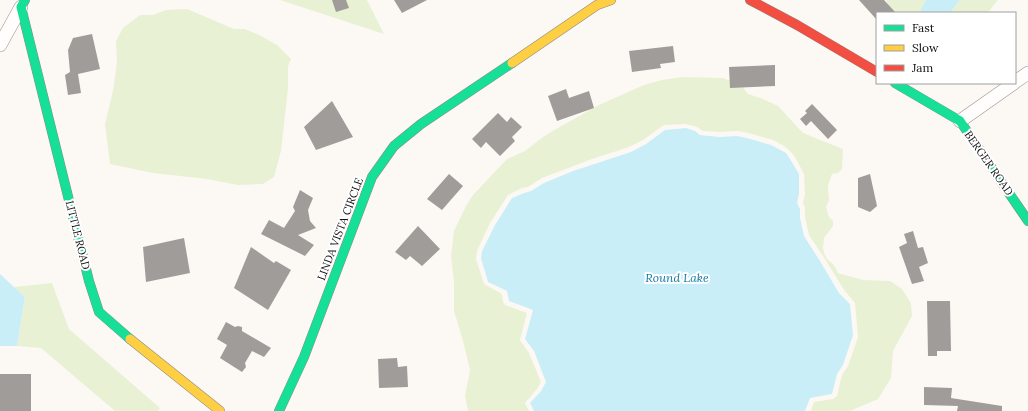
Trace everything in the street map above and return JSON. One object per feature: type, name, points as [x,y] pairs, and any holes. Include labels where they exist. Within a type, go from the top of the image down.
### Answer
[{"type":"street","name":"LINDA VISTA CIRCLE","points":[[279,411],[304,357],[372,177],[394,146],[421,124],[597,5],[612,0]]},
{"type":"street","points":[[750,0],[797,25],[876,71]]},
{"type":"street","name":"LITTLE ROAD","points":[[0,45],[23,3]]},
{"type":"street","name":"LITTLE ROAD","points":[[23,3],[89,281],[99,312],[132,341],[220,411]]},
{"type":"street","name":"BERGER ROAD","points":[[1016,81],[1028,73]]},
{"type":"street","points":[[897,84],[960,121]]},
{"type":"street","name":"BERGER ROAD","points":[[1011,84],[960,121],[1028,221]]},
{"type":"green space","points":[[280,0],[367,0],[384,34]]},
{"type":"green space","points":[[886,0],[926,0],[921,12],[891,12]]},
{"type":"green space","points":[[960,0],[998,0],[987,12],[951,12]]},
{"type":"green space","points":[[187,9],[234,29],[245,29],[259,35],[277,45],[291,59],[288,66],[288,88],[281,151],[274,177],[263,184],[238,185],[207,179],[153,173],[110,164],[105,124],[113,91],[117,62],[116,41],[123,28],[140,15],[153,15],[166,10]]},
{"type":"green space","points":[[682,77],[723,78],[741,85],[748,94],[778,106],[803,133],[843,149],[842,169],[838,173],[832,174],[828,185],[829,200],[826,207],[829,217],[833,221],[833,226],[824,238],[824,253],[827,259],[834,265],[838,273],[863,280],[890,281],[902,289],[911,303],[912,316],[893,351],[891,378],[878,399],[850,411],[811,411],[814,402],[833,399],[837,396],[842,375],[848,366],[858,337],[855,303],[844,290],[809,235],[803,203],[805,194],[804,174],[795,157],[784,146],[773,140],[737,131],[703,131],[697,127],[685,124],[664,125],[643,140],[629,147],[542,178],[528,187],[522,188],[508,195],[490,223],[477,251],[476,259],[484,284],[502,294],[505,305],[527,313],[520,340],[529,353],[541,382],[525,403],[529,411],[468,411],[465,396],[470,370],[454,311],[454,283],[451,256],[454,231],[473,195],[507,159],[525,151],[556,129],[599,105],[644,85]]},
{"type":"green space","points":[[52,283],[69,329],[160,408],[158,411],[115,411],[41,348],[17,346],[25,297],[14,287]]},
{"type":"water","points":[[926,0],[960,0],[951,12],[921,12]]},
{"type":"water","name":"Round Lake","points":[[686,128],[695,131],[700,135],[719,137],[737,136],[771,145],[786,153],[799,174],[799,194],[797,203],[800,209],[800,218],[804,236],[839,293],[850,304],[853,335],[843,365],[837,374],[832,394],[810,398],[805,411],[534,411],[530,403],[541,391],[546,382],[534,351],[525,339],[533,310],[509,301],[507,291],[488,282],[481,258],[482,251],[495,225],[512,198],[531,191],[544,183],[573,171],[631,152],[646,144],[665,130]]},
{"type":"water","points":[[0,274],[25,297],[17,346],[0,346]]},
{"type":"building","points":[[332,0],[346,0],[349,8],[336,12]]},
{"type":"building","points":[[394,0],[427,0],[402,13]]},
{"type":"building","points":[[859,0],[884,0],[895,12],[876,12],[876,19]]},
{"type":"building","points":[[92,34],[100,69],[78,74],[81,93],[68,95],[65,75],[70,72],[68,50],[73,38]]},
{"type":"building","points":[[673,46],[675,62],[660,64],[661,68],[632,72],[629,51]]},
{"type":"building","points":[[775,65],[775,86],[730,88],[729,67]]},
{"type":"building","points":[[566,89],[569,98],[589,91],[594,108],[557,121],[548,96]]},
{"type":"building","points":[[332,101],[353,137],[316,150],[304,127]]},
{"type":"building","points":[[812,104],[837,130],[828,139],[811,121],[806,126],[800,119],[807,113],[805,111]]},
{"type":"building","points":[[498,113],[507,122],[511,117],[522,127],[512,137],[515,141],[500,156],[486,142],[481,148],[472,139]]},
{"type":"building","points":[[449,174],[463,186],[442,210],[427,199]]},
{"type":"building","points":[[870,174],[877,206],[870,212],[858,207],[858,178]]},
{"type":"building","points":[[300,190],[313,198],[308,210],[310,221],[316,228],[298,235],[314,245],[305,256],[261,234],[269,220],[284,228],[295,211],[293,207]]},
{"type":"building","points":[[418,226],[440,249],[422,266],[410,256],[406,260],[395,252]]},
{"type":"building","points":[[913,231],[918,248],[923,247],[928,263],[919,267],[924,281],[912,284],[899,247],[907,243],[904,234]]},
{"type":"building","points":[[184,238],[190,273],[146,282],[143,247]]},
{"type":"building","points":[[251,247],[274,263],[276,261],[291,270],[268,310],[234,288]]},
{"type":"building","points":[[927,301],[950,301],[951,351],[937,351],[937,356],[928,356]]},
{"type":"building","points":[[226,322],[235,327],[242,327],[242,331],[271,348],[264,357],[252,351],[245,363],[246,367],[242,372],[220,358],[227,345],[217,339]]},
{"type":"building","points":[[397,358],[398,367],[407,366],[408,387],[379,388],[378,359]]},
{"type":"building","points":[[0,374],[31,374],[31,411],[0,411]]},
{"type":"building","points":[[924,387],[952,388],[951,398],[1002,406],[1002,411],[957,411],[958,406],[924,405]]},
{"type":"traffic: fast","points":[[25,0],[21,7],[89,281],[99,312],[130,339]]},
{"type":"traffic: fast","points":[[279,411],[304,357],[372,177],[394,146],[421,124],[512,63]]},
{"type":"traffic: fast","points":[[897,84],[960,121],[1028,221]]},
{"type":"traffic: slow","points":[[512,63],[597,5],[611,0]]},
{"type":"traffic: slow","points":[[130,339],[220,411]]},
{"type":"traffic: jam","points":[[750,0],[797,25],[876,71]]}]
